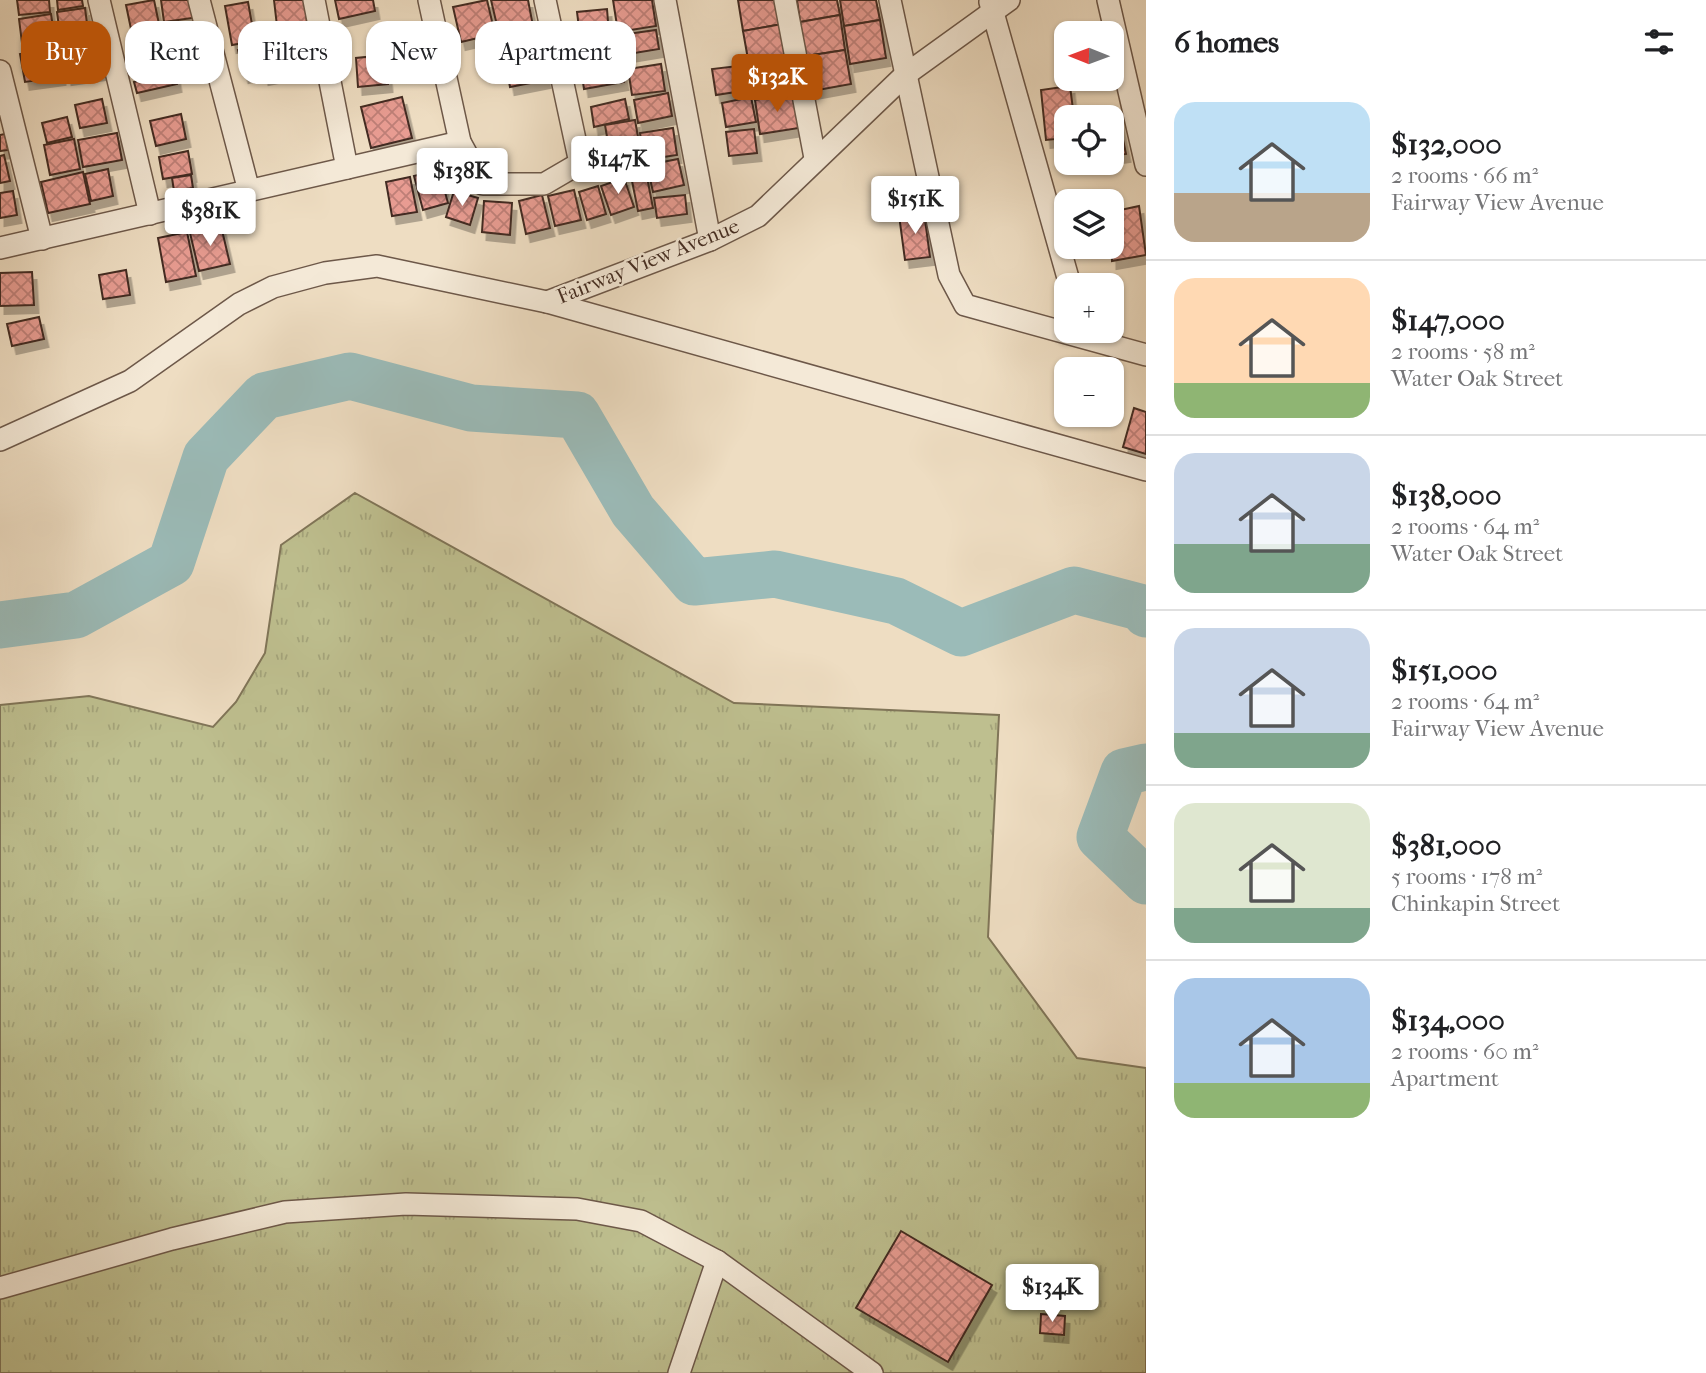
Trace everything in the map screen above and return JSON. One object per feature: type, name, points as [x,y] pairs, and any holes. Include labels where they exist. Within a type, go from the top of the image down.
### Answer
[{"type":"street","points":[[99,0],[150,214]]},
{"type":"street","points":[[199,0],[249,191]]},
{"type":"street","points":[[314,0],[347,168]]},
{"type":"street","points":[[429,0],[460,142],[484,184],[544,184],[580,163],[545,0]]},
{"type":"street","points":[[665,0],[710,240]]},
{"type":"street","points":[[785,0],[815,158]]},
{"type":"street","points":[[890,0],[949,275],[965,304],[1054,327]]},
{"type":"street","name":"Fairway View Avenue","points":[[0,440],[130,381],[239,304],[273,287],[324,273],[376,266],[547,302],[710,240],[758,216],[815,158],[905,75],[991,6],[1009,0]]},
{"type":"street","points":[[1108,0],[1146,165]]},
{"type":"street","points":[[991,6],[1067,273]]},
{"type":"street","points":[[0,71],[42,239]]},
{"type":"street","points":[[0,248],[460,142]]},
{"type":"street","points":[[547,302],[1146,470]]},
{"type":"street","points":[[1109,343],[1146,355]]},
{"type":"street","points":[[0,1288],[172,1239],[285,1212],[406,1204],[577,1209],[641,1221],[717,1261],[872,1373]]},
{"type":"street","points":[[679,1373],[717,1261]]},
{"type":"green space","points":[[355,493],[734,703],[999,715],[988,937],[1077,1058],[1146,1068],[1146,1373],[0,1373],[0,705],[89,696],[213,727],[236,702],[265,653],[281,545]]},
{"type":"building","points":[[17,0],[49,0],[50,12],[19,15]]},
{"type":"building","points":[[57,0],[82,0],[83,6],[58,10]]},
{"type":"building","points":[[154,0],[158,21],[129,21],[126,5]]},
{"type":"building","points":[[161,0],[196,0],[199,17],[164,21]]},
{"type":"building","points":[[274,0],[305,0],[307,21],[276,21]]},
{"type":"building","points":[[335,0],[373,0],[375,11],[339,19]]},
{"type":"building","points":[[487,0],[492,21],[475,21],[475,39],[461,42],[461,21],[456,21],[453,7]]},
{"type":"building","points":[[491,0],[528,0],[532,21],[496,21]]},
{"type":"building","points":[[613,0],[652,0],[656,26],[636,29],[636,21],[616,21]]},
{"type":"building","points":[[738,0],[777,0],[782,24],[743,31]]},
{"type":"building","points":[[797,0],[837,0],[840,15],[800,22]]},
{"type":"building","points":[[840,0],[876,0],[880,20],[844,26]]},
{"type":"building","points":[[248,2],[251,21],[238,21],[238,44],[232,45],[225,6]]},
{"type":"building","points":[[85,8],[87,21],[58,21],[57,12]]},
{"type":"building","points":[[607,9],[608,21],[578,21],[577,12]]},
{"type":"building","points":[[51,14],[52,21],[21,21],[21,35],[19,19]]},
{"type":"building","points":[[840,15],[845,50],[806,56],[800,22]]},
{"type":"building","points":[[880,20],[886,58],[850,64],[844,26]]},
{"type":"building","points":[[782,24],[787,59],[749,65],[743,31]]},
{"type":"building","points":[[656,30],[659,49],[636,53],[636,33]]},
{"type":"building","points":[[845,50],[851,84],[812,91],[806,56]]},
{"type":"building","points":[[366,57],[366,84],[388,84],[358,87],[356,58]]},
{"type":"building","points":[[787,59],[793,93],[755,100],[749,65]]},
{"type":"building","points":[[661,64],[665,91],[632,95],[630,84],[636,84],[636,68]]},
{"type":"building","points":[[746,65],[749,90],[716,95],[712,69]]},
{"type":"building","points":[[135,84],[177,84],[137,93]]},
{"type":"building","points":[[583,84],[613,84],[584,89]]},
{"type":"building","points":[[1054,88],[1054,91],[1071,91],[1072,105],[1054,105],[1054,139],[1046,140],[1041,90]]},
{"type":"building","points":[[668,93],[672,116],[638,123],[634,100]]},
{"type":"building","points":[[793,93],[799,128],[760,134],[755,100]]},
{"type":"building","points":[[402,97],[412,138],[371,148],[361,107]]},
{"type":"building","points":[[751,97],[756,122],[726,127],[722,103]]},
{"type":"building","points":[[102,99],[107,123],[80,128],[75,105]]},
{"type":"building","points":[[625,99],[629,119],[594,127],[591,107]]},
{"type":"building","points":[[181,114],[186,139],[156,146],[150,121]]},
{"type":"building","points":[[67,117],[72,137],[47,143],[42,123]]},
{"type":"building","points":[[635,120],[638,137],[608,143],[605,125]]},
{"type":"building","points":[[673,128],[677,155],[644,160],[640,133]]},
{"type":"building","points":[[754,129],[757,153],[729,156],[726,132]]},
{"type":"building","points":[[117,133],[122,160],[83,167],[78,140]]},
{"type":"building","points":[[5,134],[8,150],[0,151],[0,135]]},
{"type":"building","points":[[74,139],[80,169],[50,175],[44,145]]},
{"type":"building","points":[[188,151],[192,174],[163,179],[159,157]]},
{"type":"building","points":[[4,155],[10,181],[0,183],[0,156]]},
{"type":"building","points":[[678,159],[684,185],[653,192],[647,165]]},
{"type":"building","points":[[108,169],[113,196],[91,201],[85,174]]},
{"type":"building","points":[[439,170],[448,203],[423,210],[414,176]]},
{"type":"building","points":[[83,172],[90,204],[48,213],[41,182]]},
{"type":"building","points":[[646,172],[653,208],[638,211],[631,176]]},
{"type":"building","points":[[191,175],[193,188],[174,191],[172,178]]},
{"type":"building","points":[[410,177],[417,212],[392,216],[386,182]]},
{"type":"building","points":[[624,178],[634,207],[611,215],[601,186]]},
{"type":"building","points":[[598,186],[606,214],[587,220],[579,192]]},
{"type":"building","points":[[574,190],[581,220],[555,226],[548,196]]},
{"type":"building","points":[[13,191],[17,215],[0,218],[0,193]]},
{"type":"building","points":[[454,191],[478,198],[470,225],[446,217]]},
{"type":"building","points":[[542,195],[550,228],[526,234],[519,201]]},
{"type":"building","points":[[685,195],[687,214],[657,218],[654,198]]},
{"type":"building","points":[[484,201],[512,203],[510,235],[482,232]]},
{"type":"building","points":[[1139,206],[1146,255],[1124,259],[1124,209]]},
{"type":"building","points":[[924,212],[930,257],[905,260],[899,215]]},
{"type":"building","points":[[221,226],[230,264],[199,271],[190,233]]},
{"type":"building","points":[[187,232],[196,276],[166,282],[158,238]]},
{"type":"building","points":[[126,270],[130,295],[103,299],[99,275]]},
{"type":"building","points":[[32,272],[34,305],[0,306],[0,273]]},
{"type":"building","points":[[39,317],[44,339],[12,346],[7,324]]},
{"type":"building","points":[[1134,408],[1146,412],[1146,454],[1123,447]]},
{"type":"building","points":[[901,1231],[992,1285],[948,1362],[856,1308]]},
{"type":"building","points":[[1041,1314],[1065,1316],[1064,1335],[1040,1333]]},
{"type":"waterway","points":[[0,625],[76,615],[171,563],[206,457],[264,396],[350,376],[471,408],[577,415],[633,511],[694,582],[775,574],[896,601],[961,633],[1074,590],[1143,608],[1146,614]]},
{"type":"waterway","points":[[1146,767],[1124,772],[1100,837],[1146,881]]}]
